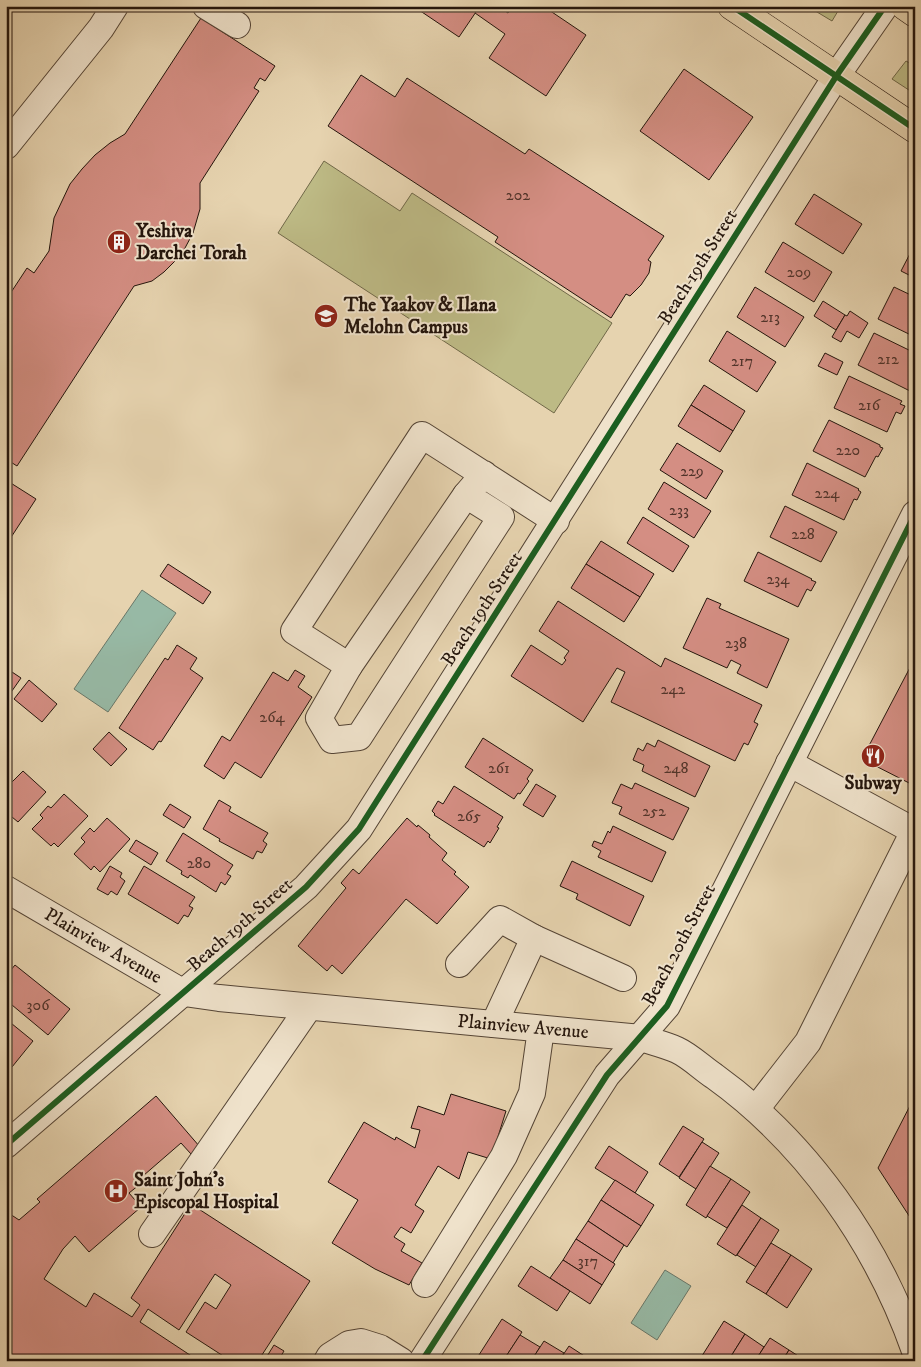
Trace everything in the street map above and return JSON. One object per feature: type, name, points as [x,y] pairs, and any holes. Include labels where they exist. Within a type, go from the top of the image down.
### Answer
[{"type":"main road","points":[[732,6],[915,128]]},
{"type":"main road","points":[[905,6],[915,13]]},
{"type":"street","points":[[6,146],[100,28],[115,6]]},
{"type":"street","points":[[206,6],[237,25]]},
{"type":"street","name":"Beach 19th Street","points":[[6,1145],[184,994],[306,887],[359,829],[837,75],[885,6]]},
{"type":"street","points":[[349,666],[294,630],[422,435],[556,521]]},
{"type":"street","points":[[466,495],[501,517],[358,737],[332,740],[319,718],[349,666],[466,495],[484,474]]},
{"type":"street","name":"Beach 20th Street","points":[[422,1361],[608,1075],[667,1006],[915,514]]},
{"type":"street","points":[[756,1109],[808,1042],[914,831],[790,763]]},
{"type":"street","name":"Plainview Avenue","points":[[6,889],[184,994],[641,1038],[678,1051],[740,1095],[808,1162],[863,1239],[906,1325],[915,1350]]},
{"type":"street","points":[[458,964],[500,919],[534,938],[622,978]]},
{"type":"street","points":[[494,1024],[534,938]]},
{"type":"street","points":[[152,1234],[309,1007]]},
{"type":"street","points":[[472,1284],[432,1274],[504,1156],[532,1093],[541,1029]]},
{"type":"street","points":[[327,1361],[330,1356],[349,1344],[360,1342],[380,1348],[401,1361]]},
{"type":"shaded area","points":[[807,6],[841,6],[832,21]]},
{"type":"shaded area","points":[[906,61],[915,66],[915,94],[892,79]]},
{"type":"shaded area","points":[[324,161],[400,211],[412,193],[612,323],[554,413],[278,233]]},
{"type":"shaded area","points":[[142,590],[176,613],[108,712],[74,689]]},
{"type":"shaded area","points":[[665,1270],[691,1286],[657,1340],[631,1323]]},
{"type":"building","points":[[413,6],[480,6],[459,37]]},
{"type":"building","points":[[480,6],[498,6],[508,13],[513,6],[543,6],[586,35],[546,96],[489,58],[505,34],[475,13]]},
{"type":"building","name":"Yeshiva Darchei Torah","points":[[201,18],[275,66],[265,81],[260,78],[254,88],[259,91],[200,183],[200,209],[193,233],[185,248],[164,272],[152,281],[134,286],[17,466],[6,459],[6,300],[27,268],[34,273],[49,251],[54,218],[70,184],[95,155],[125,134]]},
{"type":"building","points":[[684,69],[753,117],[709,180],[640,131]]},
{"type":"building","points":[[361,75],[395,97],[407,78],[525,154],[529,149],[664,236],[648,260],[651,262],[649,273],[641,285],[630,296],[626,294],[611,318],[495,242],[498,237],[328,126]]},
{"type":"building","points":[[814,194],[862,224],[843,254],[795,224]]},
{"type":"building","points":[[783,242],[832,272],[814,302],[765,272]]},
{"type":"building","points":[[915,244],[915,278],[901,271]]},
{"type":"building","points":[[755,287],[804,317],[785,347],[737,317]]},
{"type":"building","points":[[894,287],[915,297],[915,337],[878,319]]},
{"type":"building","points":[[823,301],[845,315],[836,330],[814,316]]},
{"type":"building","points":[[850,311],[868,323],[859,338],[847,331],[841,342],[832,337],[845,315],[847,316]]},
{"type":"building","points":[[727,331],[776,362],[757,392],[709,361]]},
{"type":"building","points":[[874,333],[915,353],[915,382],[910,391],[858,365]]},
{"type":"building","points":[[825,353],[843,362],[837,375],[818,366]]},
{"type":"building","points":[[849,376],[902,401],[900,404],[905,406],[901,414],[896,412],[887,432],[834,408]]},
{"type":"building","points":[[704,385],[745,411],[733,431],[691,405]]},
{"type":"building","points":[[691,405],[733,431],[720,452],[678,426]]},
{"type":"building","points":[[829,420],[883,448],[878,457],[876,456],[865,477],[813,451]]},
{"type":"building","points":[[677,443],[723,471],[706,499],[660,470]]},
{"type":"building","points":[[807,463],[859,489],[861,492],[857,500],[854,499],[844,520],[792,495]]},
{"type":"building","points":[[6,480],[36,499],[6,545]]},
{"type":"building","points":[[664,482],[711,511],[694,538],[648,509]]},
{"type":"building","points":[[785,506],[837,532],[821,562],[770,537]]},
{"type":"building","points":[[643,517],[689,546],[673,572],[627,543]]},
{"type":"building","points":[[601,541],[654,574],[640,597],[586,564]]},
{"type":"building","points":[[758,552],[816,582],[811,591],[807,589],[798,607],[744,581]]},
{"type":"building","points":[[168,564],[211,592],[203,604],[160,576]]},
{"type":"building","points":[[586,564],[640,597],[624,622],[571,588]]},
{"type":"building","points":[[707,598],[721,604],[719,608],[789,639],[767,688],[737,673],[741,665],[731,660],[727,668],[683,648]]},
{"type":"building","points":[[558,601],[661,667],[665,658],[762,705],[754,722],[758,724],[748,745],[744,743],[735,761],[611,702],[625,672],[617,668],[583,722],[511,676],[531,645],[562,665],[566,660],[564,658],[569,651],[539,631]]},
{"type":"building","points":[[177,645],[197,658],[190,669],[203,678],[161,742],[159,741],[153,750],[119,728],[165,658],[168,660]]},
{"type":"building","points":[[915,658],[915,786],[862,759]]},
{"type":"building","points":[[6,668],[21,678],[7,698],[6,698]]},
{"type":"building","points":[[295,670],[305,676],[298,687],[312,697],[261,778],[235,762],[224,779],[204,766],[222,736],[230,741],[273,672],[288,681]]},
{"type":"building","points":[[29,680],[57,704],[42,722],[14,699]]},
{"type":"building","points":[[109,732],[127,749],[111,766],[93,749]]},
{"type":"building","points":[[483,738],[533,770],[527,779],[529,781],[514,799],[465,767]]},
{"type":"building","points":[[658,740],[710,766],[695,797],[642,771],[644,765],[633,760],[638,748],[643,751],[647,743],[655,747]]},
{"type":"building","points":[[23,771],[46,792],[18,822],[6,812],[6,782],[10,784]]},
{"type":"building","points":[[635,783],[689,808],[673,840],[619,814],[622,807],[612,803],[621,784],[632,789]]},
{"type":"building","points":[[536,784],[556,796],[543,817],[523,805]]},
{"type":"building","points":[[454,786],[503,817],[490,843],[488,841],[484,847],[434,815],[432,811],[438,801],[443,804]]},
{"type":"building","points":[[64,794],[88,816],[58,847],[54,843],[51,846],[32,829],[43,818],[40,815],[48,806],[51,808]]},
{"type":"building","points":[[219,800],[231,807],[229,811],[268,833],[263,841],[267,844],[262,853],[257,851],[253,859],[219,841],[220,839],[203,829]]},
{"type":"building","points":[[170,804],[191,817],[184,828],[163,815]]},
{"type":"building","points":[[107,818],[130,839],[100,872],[94,866],[91,870],[74,854],[85,842],[81,838],[90,828],[94,832]]},
{"type":"building","points":[[407,818],[430,835],[429,837],[447,853],[442,860],[469,887],[437,924],[406,899],[342,974],[332,965],[327,971],[298,946],[346,888],[341,883],[353,869],[359,874]]},
{"type":"building","points":[[613,826],[666,852],[652,882],[598,857],[601,851],[592,846],[594,841],[602,844],[608,831],[610,833]]},
{"type":"building","points":[[183,833],[233,865],[227,874],[231,876],[225,885],[221,882],[216,892],[190,875],[188,878],[181,874],[182,871],[166,861]]},
{"type":"building","points":[[136,840],[158,853],[151,865],[129,851]]},
{"type":"building","points":[[572,861],[644,896],[630,926],[576,899],[578,894],[560,886]]},
{"type":"building","points":[[110,866],[122,873],[120,877],[125,881],[117,895],[111,891],[108,895],[97,889]]},
{"type":"building","points":[[144,866],[195,897],[189,906],[193,908],[188,917],[184,915],[178,924],[128,894]]},
{"type":"building","points":[[15,965],[70,1009],[48,1035],[6,1000],[6,976]]},
{"type":"building","points":[[6,1019],[33,1041],[12,1067],[6,1062]]},
{"type":"building","points":[[451,1094],[506,1111],[491,1159],[468,1152],[459,1179],[438,1166],[415,1205],[424,1211],[411,1233],[401,1227],[394,1237],[405,1244],[401,1251],[422,1263],[409,1285],[375,1269],[332,1243],[358,1200],[328,1182],[364,1122],[395,1140],[396,1137],[415,1148],[420,1130],[411,1128],[418,1106],[444,1115]]},
{"type":"building","points":[[156,1096],[200,1147],[191,1154],[181,1143],[136,1182],[139,1185],[129,1193],[141,1207],[89,1252],[75,1236],[63,1249],[44,1279],[86,1307],[94,1293],[132,1317],[140,1305],[131,1298],[191,1204],[310,1281],[258,1361],[231,1361],[186,1332],[205,1302],[216,1309],[231,1285],[215,1274],[179,1330],[148,1309],[140,1322],[199,1361],[6,1361],[7,1212],[19,1220],[40,1202],[37,1199]]},
{"type":"building","points":[[915,1096],[915,1225],[878,1168]]},
{"type":"building","points":[[683,1126],[704,1139],[679,1177],[659,1164]]},
{"type":"building","points":[[702,1142],[719,1153],[696,1189],[679,1178]]},
{"type":"building","points":[[609,1146],[648,1172],[635,1193],[595,1168]]},
{"type":"building","points":[[710,1166],[731,1179],[706,1218],[686,1205]]},
{"type":"building","points":[[731,1179],[750,1192],[727,1228],[707,1216]]},
{"type":"building","points":[[615,1180],[654,1205],[641,1226],[601,1200]]},
{"type":"building","points":[[601,1200],[641,1226],[627,1247],[588,1221]]},
{"type":"building","points":[[742,1205],[761,1218],[736,1256],[717,1244]]},
{"type":"building","points":[[761,1218],[779,1230],[756,1267],[737,1255]]},
{"type":"building","points":[[588,1221],[624,1245],[613,1263],[576,1239]]},
{"type":"building","points":[[576,1239],[615,1264],[602,1285],[563,1260]]},
{"type":"building","points":[[771,1243],[791,1255],[766,1294],[746,1282]]},
{"type":"building","points":[[791,1255],[812,1269],[787,1308],[766,1294]]},
{"type":"building","points":[[563,1260],[602,1285],[590,1304],[550,1278]]},
{"type":"building","points":[[531,1266],[570,1291],[557,1311],[518,1286]]},
{"type":"building","points":[[502,1319],[522,1332],[503,1361],[481,1361],[477,1358]]},
{"type":"building","points":[[724,1321],[745,1334],[728,1361],[703,1361],[700,1359]]},
{"type":"building","points":[[745,1334],[764,1347],[755,1361],[728,1361]]},
{"type":"building","points":[[520,1335],[540,1347],[531,1361],[503,1361]]},
{"type":"building","points":[[770,1338],[789,1350],[782,1361],[755,1361]]},
{"type":"building","points":[[544,1341],[564,1353],[559,1361],[531,1361]]},
{"type":"building","points":[[274,1345],[284,1351],[278,1361],[264,1361]]},
{"type":"building","points":[[569,1346],[589,1359],[588,1361],[559,1361]]},
{"type":"building","points":[[789,1350],[806,1361],[782,1361]]},
{"type":"cycle path","points":[[732,6],[915,129]]},
{"type":"cycle path","points":[[6,1145],[306,887],[359,829],[837,75],[885,6]]},
{"type":"cycle path","points":[[422,1361],[607,1075],[667,1006],[915,514]]},
{"type":"place","name":"Yeshiva Darchei Torah","points":[[119,242]]},
{"type":"place","name":"The Yaakov & Ilana Melohn Campus","points":[[326,316]]},
{"type":"place","name":"Subway","points":[[873,756]]},
{"type":"place","name":"Saint John's Episcopal Hospital","points":[[116,1191]]}]
